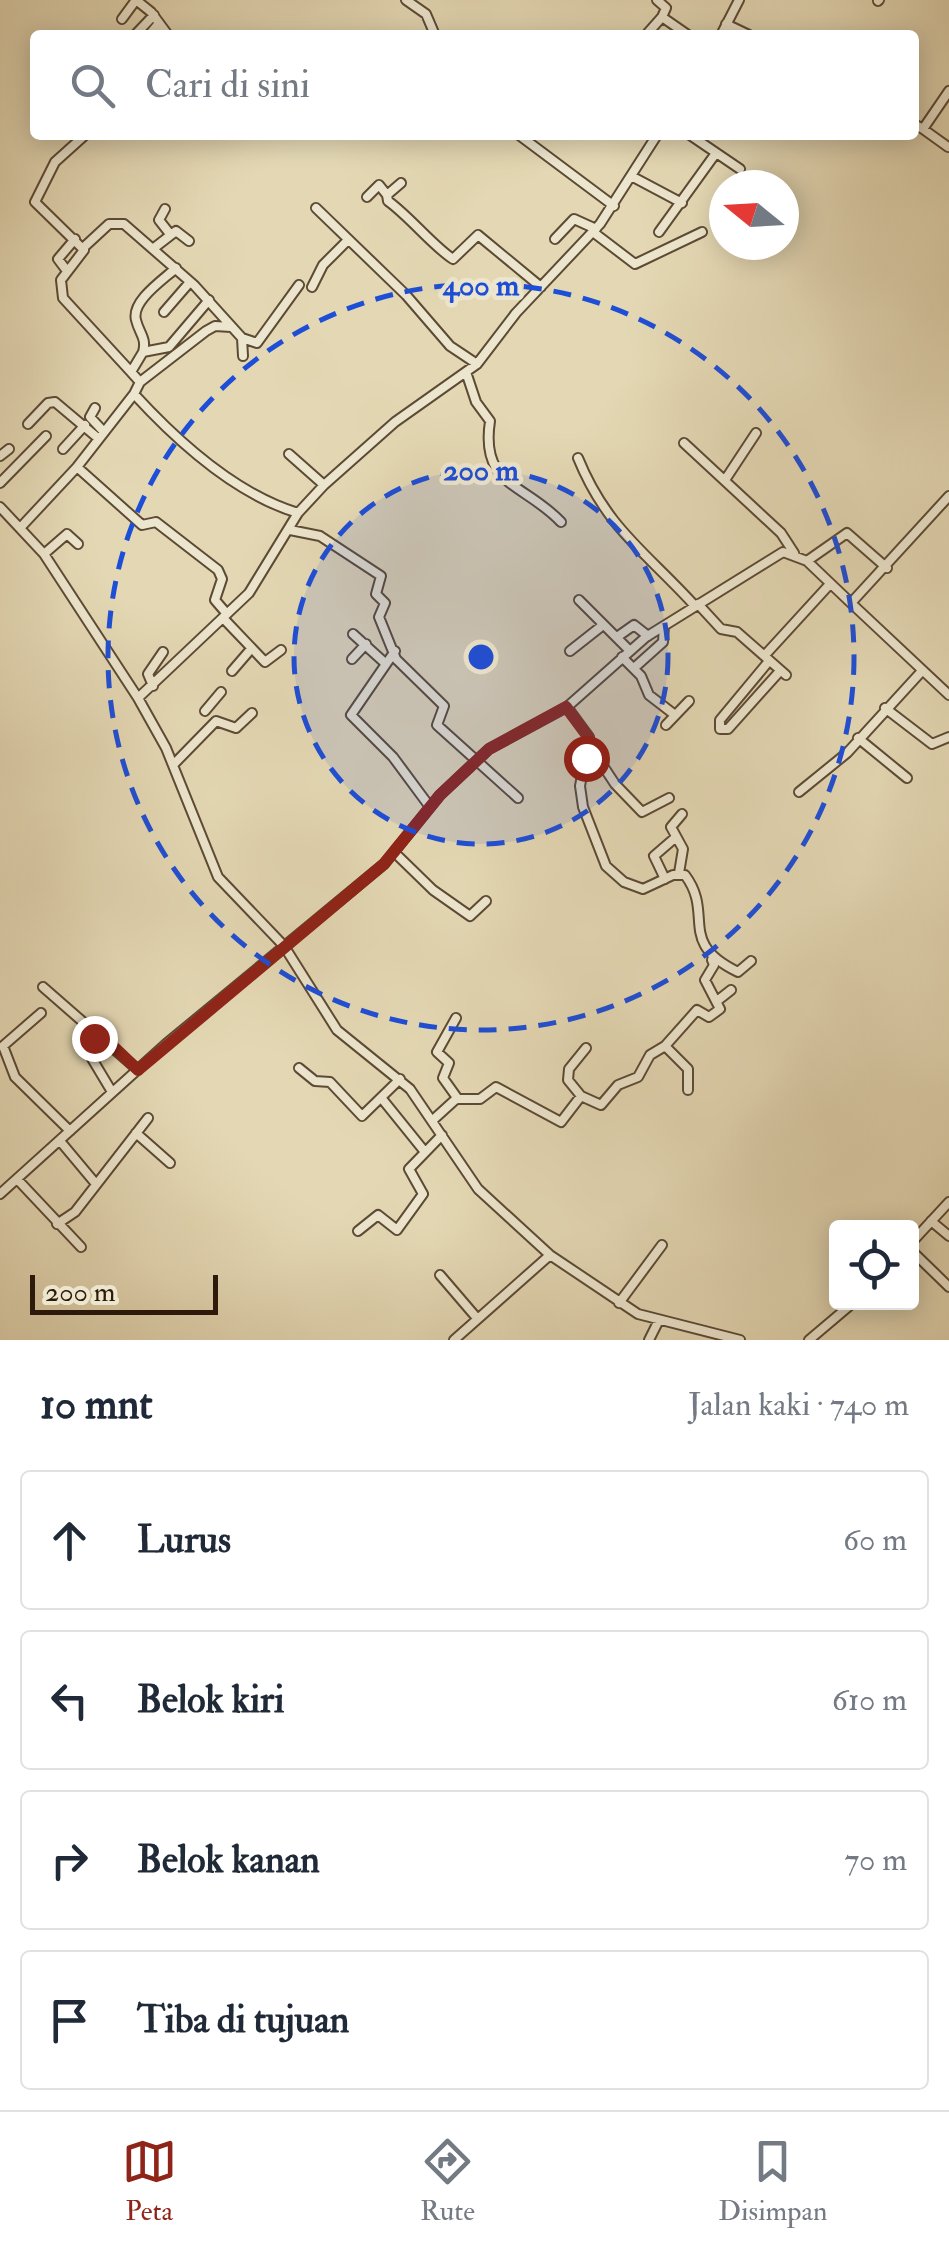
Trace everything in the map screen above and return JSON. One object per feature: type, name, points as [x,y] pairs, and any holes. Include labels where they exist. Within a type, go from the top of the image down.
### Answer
[{"type":"street","points":[[122,19],[136,0],[165,30]]},
{"type":"street","points":[[406,0],[422,9],[432,30]]},
{"type":"street","points":[[650,30],[666,8],[658,0]]},
{"type":"street","points":[[723,30],[738,0]]},
{"type":"street","points":[[662,17],[681,30]]},
{"type":"street","points":[[142,30],[157,19]]},
{"type":"street","points":[[152,30],[157,19]]},
{"type":"street","points":[[726,24],[739,30]]},
{"type":"street","points":[[919,126],[949,91]]},
{"type":"street","points":[[919,128],[948,147]]},
{"type":"street","points":[[79,140],[55,162],[35,198],[37,206],[84,248]]},
{"type":"street","points":[[526,140],[614,206]]},
{"type":"street","points":[[138,698],[249,593],[298,513],[324,486],[395,422],[477,364],[614,206],[653,140]]},
{"type":"street","points":[[698,140],[740,169]]},
{"type":"street","points":[[659,232],[716,152]]},
{"type":"street","points":[[633,177],[682,203]]},
{"type":"street","points":[[387,195],[401,183]]},
{"type":"street","points":[[368,197],[379,185],[450,259],[478,235],[540,288]]},
{"type":"street","points":[[316,208],[406,294],[450,346],[477,364]]},
{"type":"street","points":[[166,209],[160,220],[170,234]]},
{"type":"street","points":[[555,239],[574,219],[594,230],[635,264],[702,232]]},
{"type":"street","points":[[140,382],[62,298],[59,284],[82,258],[84,248],[115,223],[124,224],[154,248],[242,338],[257,343],[265,338],[299,285]]},
{"type":"street","points":[[154,248],[179,231],[188,241]]},
{"type":"street","points":[[67,271],[58,258],[75,239]]},
{"type":"street","points":[[312,287],[323,265],[348,242]]},
{"type":"street","points":[[132,372],[145,342],[135,317],[136,307],[176,268]]},
{"type":"street","points":[[164,312],[190,282]]},
{"type":"street","points":[[143,352],[169,346],[209,300]]},
{"type":"street","points":[[21,527],[78,467],[140,382],[216,326],[234,330]]},
{"type":"street","points":[[242,338],[244,356]]},
{"type":"street","points":[[466,372],[476,402],[490,420],[486,450],[494,469],[541,501],[561,522]]},
{"type":"street","points":[[134,394],[209,464],[281,508],[298,513]]},
{"type":"street","points":[[28,424],[50,402],[102,436]]},
{"type":"street","points":[[95,408],[90,417],[102,436]]},
{"type":"street","points":[[63,449],[84,425]]},
{"type":"street","points":[[725,480],[756,433]]},
{"type":"street","points":[[1,480],[46,436]]},
{"type":"street","points":[[684,443],[780,533],[794,553],[949,695]]},
{"type":"street","points":[[0,456],[9,449]]},
{"type":"street","points":[[289,454],[324,486]]},
{"type":"street","points":[[578,458],[594,496],[612,524],[721,629],[737,632],[767,658],[783,673],[728,729],[720,730],[720,720],[767,658],[830,584]]},
{"type":"street","points":[[78,467],[142,526],[156,522],[218,570],[222,579],[215,600],[265,662],[281,650]]},
{"type":"street","points":[[850,604],[948,499]]},
{"type":"street","points":[[0,507],[44,554],[138,698],[173,765],[218,877],[284,946],[337,1030],[400,1079],[434,1120],[478,1188],[550,1255],[619,1304],[659,1320],[740,1340]]},
{"type":"street","points":[[290,530],[320,536],[381,576],[383,583],[376,594],[384,603],[379,617],[396,659],[444,706],[436,725],[518,798]]},
{"type":"street","points":[[806,561],[847,533],[887,568]]},
{"type":"street","points":[[44,554],[66,534],[78,544]]},
{"type":"street","points":[[0,1194],[112,1092],[395,853],[430,807],[475,762],[506,738],[566,707],[648,636],[783,552],[794,553]]},
{"type":"street","points":[[578,600],[617,637],[649,695],[675,716]]},
{"type":"street","points":[[570,652],[603,625]]},
{"type":"street","points":[[617,637],[634,625],[648,636]]},
{"type":"street","points":[[634,668],[663,642],[664,626]]},
{"type":"street","points":[[353,634],[384,663]]},
{"type":"street","points":[[352,660],[366,644]]},
{"type":"street","points":[[232,671],[251,649]]},
{"type":"street","points":[[395,650],[351,715],[392,757],[430,807]]},
{"type":"street","points":[[152,686],[148,674],[163,652]]},
{"type":"street","points":[[799,792],[922,672]]},
{"type":"street","points":[[221,692],[202,708],[216,722],[236,728],[252,713]]},
{"type":"street","points":[[666,725],[689,702]]},
{"type":"street","points":[[566,707],[615,784],[642,812],[670,798]]},
{"type":"street","points":[[885,708],[932,744],[949,737]]},
{"type":"street","points":[[173,765],[216,722]]},
{"type":"street","points":[[858,738],[906,778]]},
{"type":"street","points":[[590,746],[580,797],[606,866],[634,887],[643,889],[679,873]]},
{"type":"street","points":[[679,873],[682,849],[672,825],[682,814]]},
{"type":"street","points":[[665,879],[654,856],[676,837]]},
{"type":"street","points":[[395,853],[433,890],[470,916],[486,901]]},
{"type":"street","points":[[586,1048],[568,1073],[581,1096],[598,1106],[608,1102],[615,1088],[638,1078],[650,1055],[665,1046],[697,1010],[712,1016],[720,1008],[706,980],[714,966],[702,942],[690,881],[679,873]]},
{"type":"street","points":[[712,960],[738,972],[751,961]]},
{"type":"street","points":[[43,987],[138,1070]]},
{"type":"street","points":[[717,1001],[731,990]]},
{"type":"street","points":[[41,1013],[3,1046],[15,1077],[70,1132]]},
{"type":"street","points":[[456,1018],[437,1052],[450,1063],[443,1078],[458,1099]]},
{"type":"street","points":[[98,1032],[88,1052],[112,1092]]},
{"type":"street","points":[[665,1046],[688,1069],[688,1090]]},
{"type":"street","points":[[298,1068],[315,1081],[330,1082],[361,1116],[400,1079]]},
{"type":"street","points":[[434,1120],[458,1099],[480,1099],[496,1086],[561,1122],[581,1096]]},
{"type":"street","points":[[382,1100],[424,1152]]},
{"type":"street","points":[[57,1224],[75,1212],[148,1118]]},
{"type":"street","points":[[136,1134],[170,1163]]},
{"type":"street","points":[[358,1230],[378,1215],[394,1230],[406,1219],[423,1194],[409,1169],[442,1135]]},
{"type":"street","points":[[60,1140],[96,1184]]},
{"type":"street","points":[[17,1179],[80,1247]]},
{"type":"street","points":[[919,1234],[949,1202]]},
{"type":"street","points":[[931,1221],[949,1236]]},
{"type":"street","points":[[619,1304],[662,1246]]},
{"type":"street","points":[[454,1340],[550,1255]]},
{"type":"street","points":[[919,1259],[949,1288]]},
{"type":"street","points":[[440,1275],[476,1318]]},
{"type":"street","points":[[809,1340],[845,1310]]},
{"type":"street","points":[[649,1340],[659,1320]]},
{"type":"route","points":[[94,1038],[98,1032],[138,1070],[238,982],[384,864],[457,777],[506,738],[566,707],[589,738],[586,758]]}]
